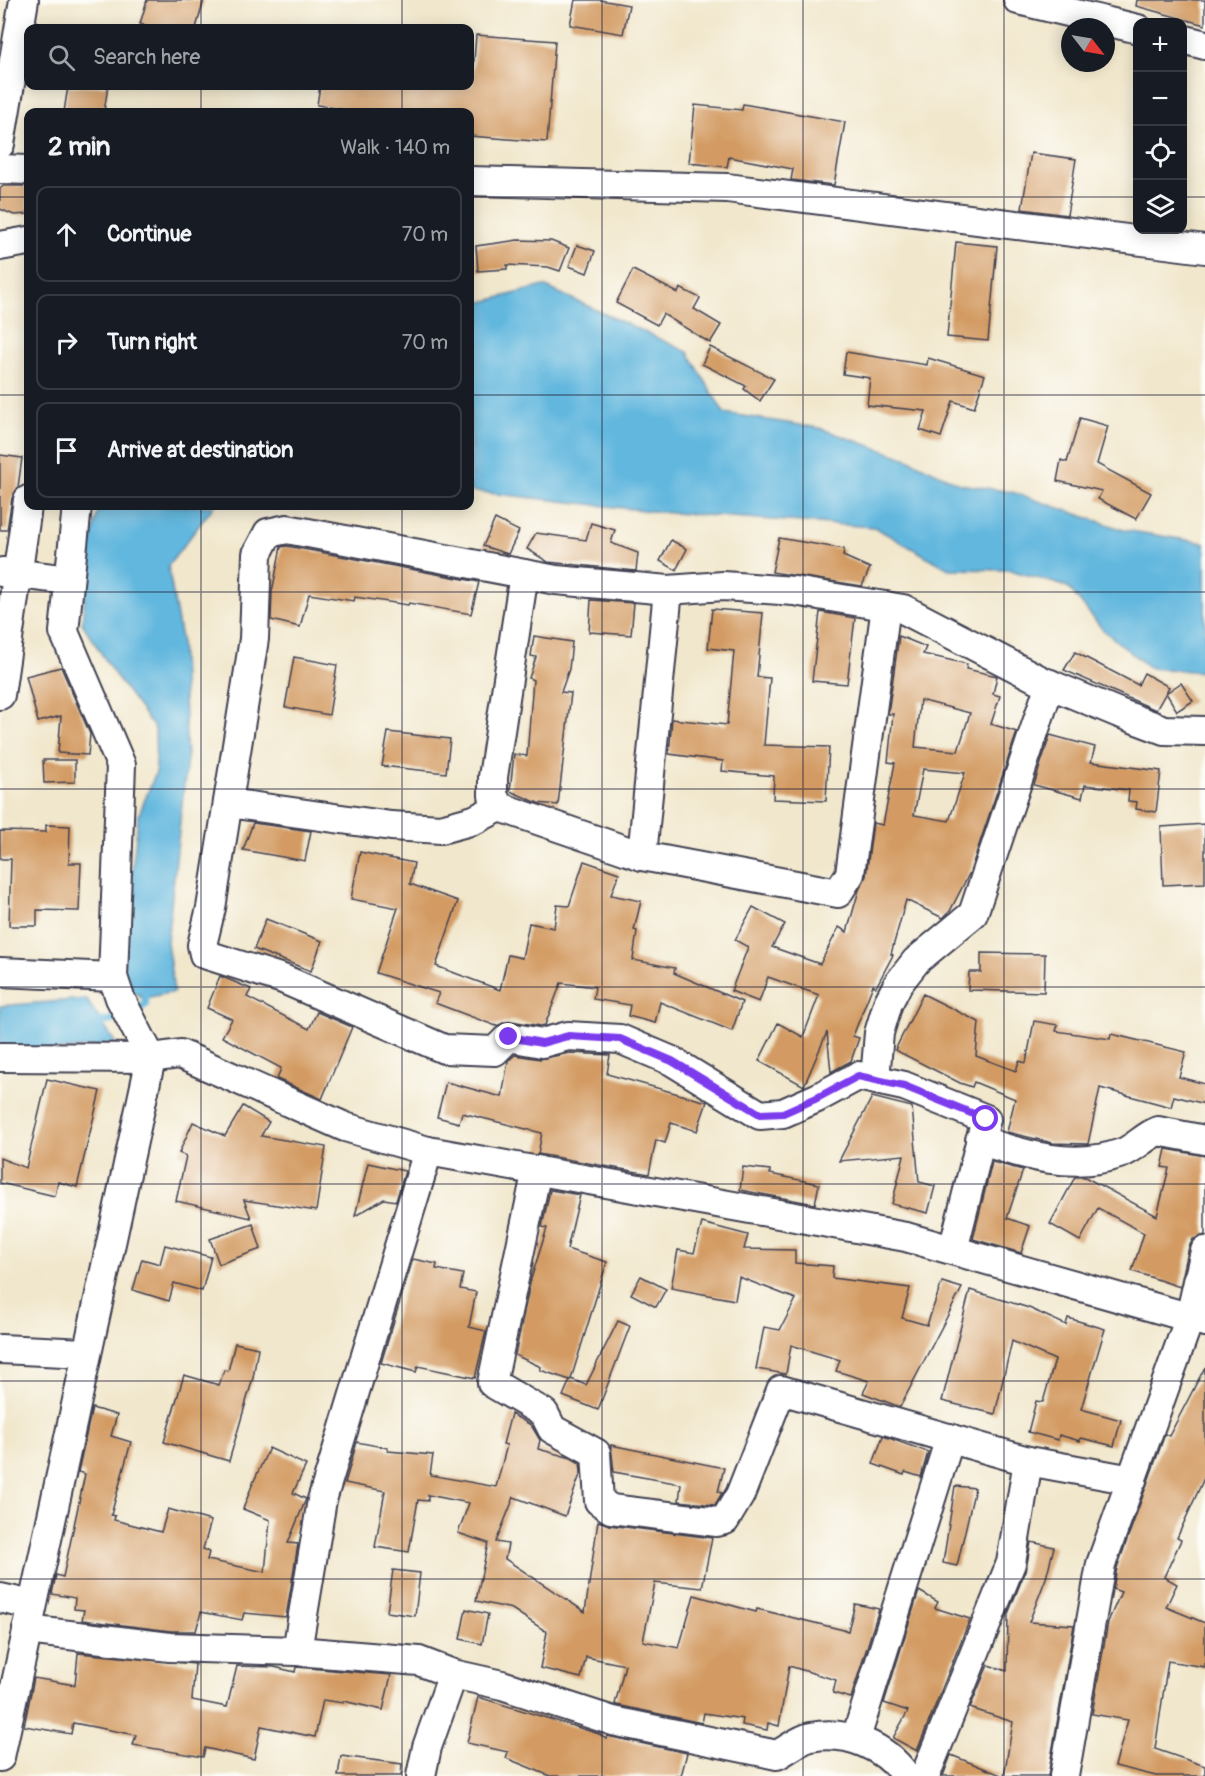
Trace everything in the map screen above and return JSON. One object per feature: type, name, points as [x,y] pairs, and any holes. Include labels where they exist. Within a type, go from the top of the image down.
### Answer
[{"type":"street","points":[[0,144],[24,0]]},
{"type":"street","points":[[1032,2],[1133,28]]},
{"type":"street","points":[[1187,40],[1205,45]]},
{"type":"street","points":[[0,169],[24,170]]},
{"type":"street","points":[[474,181],[727,188],[1205,249]]},
{"type":"street","points":[[0,246],[24,242]]},
{"type":"street","points":[[0,695],[9,573],[25,510]]},
{"type":"street","points":[[0,1757],[86,1353],[147,1051],[116,988],[121,765],[64,632],[76,510]]},
{"type":"street","points":[[953,1250],[986,1119],[904,1086],[858,1076],[783,1113],[760,1114],[672,1061],[620,1039],[568,1036],[542,1043],[509,1037],[495,1051],[444,1049],[283,979],[204,954],[202,945],[211,908],[254,639],[257,554],[268,534],[287,528],[524,574],[600,585],[668,590],[723,586],[794,591],[903,609],[1050,684],[1164,730],[1205,731]]},
{"type":"street","points":[[9,573],[69,580]]},
{"type":"street","points":[[524,574],[493,777],[493,796],[500,807],[642,856],[838,893],[849,874],[886,606]]},
{"type":"street","points":[[642,856],[668,590]]},
{"type":"street","points":[[875,1079],[879,1033],[888,1003],[898,984],[916,961],[973,914],[1050,684]]},
{"type":"street","points":[[228,803],[392,826],[441,829],[474,820],[500,807]]},
{"type":"street","points":[[0,972],[116,988]]},
{"type":"street","points":[[0,1057],[147,1051],[180,1054],[345,1127],[428,1151],[906,1237],[1197,1320]]},
{"type":"street","points":[[980,1140],[1005,1149],[1079,1163],[1124,1153],[1158,1131],[1205,1140]]},
{"type":"street","points":[[297,1651],[322,1500],[428,1151]]},
{"type":"street","points":[[537,1170],[492,1383],[544,1413],[552,1429],[596,1453],[599,1501],[602,1505],[622,1511],[717,1522],[724,1520],[740,1495],[781,1390],[1028,1461],[1131,1480]]},
{"type":"street","points":[[1064,1776],[1101,1564],[1131,1480],[1197,1320],[1205,1251]]},
{"type":"street","points":[[0,1349],[86,1353]]},
{"type":"street","points":[[856,1738],[950,1438]]},
{"type":"street","points":[[925,1776],[1011,1563],[1028,1461]]},
{"type":"street","points":[[0,1598],[30,1618],[170,1647],[297,1651],[419,1661],[453,1674],[502,1685],[623,1723],[777,1755],[809,1737],[856,1738],[883,1753],[906,1776]]},
{"type":"street","points":[[421,1776],[427,1747],[453,1674]]},
{"type":"water","points":[[544,286],[688,352],[724,413],[819,428],[908,459],[960,484],[1012,492],[1124,530],[1205,543],[1205,672],[1150,668],[1103,630],[1068,587],[1010,570],[949,569],[874,527],[659,512],[474,491],[474,304]]},
{"type":"water","points":[[98,510],[211,510],[168,566],[181,639],[187,758],[167,942],[174,992],[145,998],[120,986],[138,817],[156,772],[155,729],[115,675],[82,623],[90,547]]},
{"type":"water","points":[[86,999],[117,1045],[0,1056],[0,1006]]},
{"type":"building","points":[[147,0],[204,0],[197,24],[140,24]]},
{"type":"building","points":[[575,0],[600,0],[629,5],[623,34],[570,25]]},
{"type":"building","points":[[1137,0],[1205,0],[1205,25],[1187,20],[1187,18],[1136,6]]},
{"type":"building","points":[[476,35],[555,41],[547,142],[474,136],[474,108],[334,108],[317,105],[319,90],[474,90]]},
{"type":"building","points":[[67,90],[107,90],[105,108],[65,108]]},
{"type":"building","points":[[743,104],[845,122],[834,185],[791,180],[793,169],[729,157],[727,167],[689,163],[695,105],[742,110]]},
{"type":"building","points":[[1031,153],[1076,159],[1067,215],[1022,209]]},
{"type":"building","points":[[3,186],[24,186],[24,214],[14,215],[0,209],[0,189]]},
{"type":"building","points":[[518,240],[551,241],[569,248],[560,271],[548,267],[507,265],[507,269],[478,271],[476,246]]},
{"type":"building","points":[[956,242],[997,246],[988,341],[947,337]]},
{"type":"building","points":[[577,245],[595,251],[587,273],[569,266]]},
{"type":"building","points":[[633,270],[678,293],[680,288],[700,298],[694,309],[721,325],[710,343],[663,314],[657,325],[616,303]]},
{"type":"building","points":[[710,347],[774,379],[760,401],[744,389],[746,386],[702,364]]},
{"type":"building","points":[[846,352],[927,365],[928,358],[985,375],[974,408],[953,401],[941,437],[920,430],[926,411],[867,405],[870,378],[843,374]]},
{"type":"building","points":[[1080,418],[1108,426],[1097,464],[1151,493],[1136,519],[1098,499],[1102,491],[1057,481],[1061,460],[1067,462]]},
{"type":"building","points":[[0,455],[22,458],[18,487],[12,498],[7,530],[0,530]]},
{"type":"building","points":[[495,519],[519,531],[508,554],[483,546]]},
{"type":"building","points":[[591,523],[615,530],[611,543],[638,553],[636,571],[548,562],[527,549],[536,533],[586,540]]},
{"type":"building","points":[[779,538],[844,549],[843,556],[870,568],[862,586],[772,572]]},
{"type":"building","points":[[671,540],[687,549],[676,570],[660,561]]},
{"type":"building","points":[[287,546],[479,582],[471,614],[409,603],[408,605],[355,597],[354,601],[309,594],[300,627],[271,620],[272,592],[281,547]]},
{"type":"building","points":[[591,600],[634,603],[631,635],[589,632]]},
{"type":"building","points":[[712,609],[763,613],[757,677],[770,678],[764,745],[829,747],[826,801],[773,799],[774,776],[722,771],[723,761],[669,754],[672,719],[727,725],[734,651],[708,648]]},
{"type":"building","points":[[820,612],[855,618],[847,684],[812,681]]},
{"type":"building","points":[[534,636],[572,642],[569,669],[561,692],[571,693],[558,805],[538,803],[510,791],[514,754],[527,756],[533,680],[529,678],[536,657],[531,656]]},
{"type":"building","points":[[899,636],[926,647],[923,654],[967,664],[966,669],[997,676],[993,694],[1000,696],[991,724],[1017,732],[970,872],[950,911],[943,918],[906,900],[891,954],[893,955],[876,987],[873,985],[853,1036],[859,1038],[851,1061],[831,1072],[827,1032],[804,1086],[759,1061],[778,1023],[803,1037],[819,995],[768,977],[759,1002],[731,991],[748,947],[735,940],[753,907],[785,924],[772,947],[820,964],[839,927],[847,932],[859,890],[866,876],[873,823],[883,825],[895,763],[888,762],[893,714],[888,714]],"holes":[[[920,700],[970,713],[958,751],[915,747]],[[923,769],[965,773],[949,821],[914,815]]]},
{"type":"building","points":[[1075,652],[1138,685],[1144,673],[1169,687],[1156,710],[1064,670]]},
{"type":"building","points":[[294,657],[337,665],[329,715],[285,707]]},
{"type":"building","points":[[61,667],[90,734],[88,755],[58,753],[61,716],[38,722],[26,676]]},
{"type":"building","points":[[1181,683],[1193,701],[1177,711],[1166,693]]},
{"type":"building","points":[[388,732],[450,739],[446,773],[382,766]]},
{"type":"building","points":[[1050,735],[1095,747],[1091,762],[1161,771],[1156,812],[1136,809],[1137,802],[1128,801],[1129,790],[1085,785],[1082,798],[1034,785]]},
{"type":"building","points":[[43,760],[75,760],[75,782],[44,783]]},
{"type":"building","points":[[253,823],[311,831],[305,861],[243,850]]},
{"type":"building","points":[[1205,824],[1205,883],[1163,885],[1161,827]]},
{"type":"building","points":[[46,825],[70,826],[69,863],[81,863],[79,911],[37,910],[37,926],[9,926],[11,859],[0,859],[0,831],[46,832]]},
{"type":"building","points":[[360,852],[414,863],[410,884],[458,901],[436,966],[500,990],[508,955],[522,958],[529,923],[554,928],[557,905],[569,906],[584,861],[619,873],[611,895],[641,901],[634,930],[637,931],[633,960],[675,968],[674,973],[742,1002],[732,1031],[660,1002],[655,1023],[628,1016],[630,1005],[593,999],[595,987],[561,983],[545,1025],[541,1026],[511,1021],[496,1026],[435,1003],[439,993],[376,973],[398,908],[351,899]]},
{"type":"building","points":[[266,919],[322,941],[311,971],[254,949]]},
{"type":"building","points":[[981,953],[1045,954],[1044,992],[968,990],[969,972],[981,972]]},
{"type":"building","points":[[220,976],[251,989],[247,997],[309,1029],[317,1012],[352,1027],[322,1099],[277,1079],[281,1068],[222,1037],[232,1019],[207,1008]]},
{"type":"building","points":[[923,994],[979,1022],[976,1056],[1016,1071],[1019,1061],[1026,1063],[1034,1021],[1058,1025],[1056,1031],[1110,1039],[1111,1034],[1186,1052],[1179,1077],[1205,1084],[1205,1104],[1174,1096],[1171,1107],[1100,1088],[1088,1144],[1053,1143],[1007,1132],[1015,1099],[974,1082],[972,1087],[960,1083],[895,1050]]},
{"type":"building","points":[[570,1053],[610,1055],[607,1074],[707,1102],[697,1131],[671,1123],[665,1143],[656,1140],[649,1174],[538,1154],[542,1133],[462,1113],[459,1123],[437,1117],[446,1082],[502,1097],[508,1061],[515,1055],[540,1059]]},
{"type":"building","points":[[47,1079],[100,1091],[77,1187],[58,1182],[55,1196],[0,1183],[0,1158],[26,1168]]},
{"type":"building","points":[[872,1097],[912,1107],[919,1182],[935,1186],[928,1213],[892,1204],[904,1155],[839,1161]]},
{"type":"building","points":[[243,1106],[269,1122],[261,1136],[326,1147],[316,1211],[244,1200],[251,1218],[176,1201],[186,1156],[179,1153],[193,1122],[225,1136]]},
{"type":"building","points":[[1166,1149],[1205,1156],[1205,1235],[1193,1239],[1189,1247],[1180,1287],[1132,1271],[1144,1233],[1098,1208],[1080,1241],[1050,1224],[1075,1177],[1085,1177],[1157,1216],[1169,1168],[1162,1167]]},
{"type":"building","points":[[992,1162],[1023,1170],[1007,1218],[1030,1226],[1021,1253],[973,1239]]},
{"type":"building","points":[[368,1163],[405,1171],[396,1201],[384,1199],[355,1216]]},
{"type":"building","points":[[743,1167],[770,1170],[770,1174],[819,1184],[815,1204],[740,1190]]},
{"type":"building","points":[[550,1190],[580,1195],[567,1249],[607,1262],[571,1379],[586,1385],[618,1321],[630,1326],[598,1410],[563,1396],[570,1380],[540,1370],[541,1367],[515,1355],[531,1279],[547,1228],[542,1227]]},
{"type":"building","points":[[702,1223],[748,1235],[744,1249],[795,1250],[795,1263],[833,1266],[832,1278],[910,1288],[902,1318],[927,1325],[942,1282],[962,1288],[900,1407],[863,1393],[869,1381],[836,1371],[840,1360],[791,1345],[786,1374],[756,1369],[764,1327],[780,1330],[796,1299],[739,1277],[735,1300],[671,1288],[678,1250],[694,1253]]},
{"type":"building","points":[[253,1224],[261,1249],[219,1264],[210,1239]]},
{"type":"building","points":[[165,1245],[211,1257],[202,1291],[174,1283],[169,1301],[133,1290],[142,1259],[160,1264]]},
{"type":"building","points":[[413,1259],[437,1264],[436,1269],[463,1274],[460,1289],[476,1292],[469,1327],[486,1331],[475,1378],[418,1366],[416,1372],[381,1363]]},
{"type":"building","points":[[641,1276],[666,1289],[656,1307],[631,1294]]},
{"type":"building","points":[[970,1290],[1029,1308],[1066,1325],[1068,1318],[1105,1329],[1081,1409],[1121,1420],[1114,1446],[1059,1435],[1058,1440],[1028,1432],[1036,1401],[1043,1402],[1055,1360],[1012,1341],[995,1414],[942,1401]]},
{"type":"building","points":[[235,1343],[258,1348],[253,1378],[229,1461],[164,1442],[184,1375],[219,1385],[224,1370],[228,1371]]},
{"type":"building","points":[[1205,1367],[1205,1476],[1177,1538],[1181,1540],[1164,1577],[1177,1584],[1166,1607],[1205,1623],[1205,1667],[1168,1661],[1155,1749],[1205,1766],[1205,1776],[1156,1776],[1115,1766],[1128,1720],[1092,1714],[1108,1622],[1121,1592],[1113,1589],[1117,1568],[1165,1434],[1169,1436]]},
{"type":"building","points":[[92,1408],[117,1415],[111,1436],[131,1442],[111,1515],[115,1516],[114,1520],[161,1532],[168,1509],[211,1521],[203,1549],[209,1552],[207,1560],[265,1572],[270,1520],[243,1509],[269,1448],[306,1465],[293,1493],[306,1499],[288,1543],[298,1544],[286,1617],[244,1613],[242,1620],[201,1612],[196,1631],[171,1631],[82,1620],[84,1610],[74,1609],[75,1598],[52,1594],[56,1575],[63,1577],[85,1474],[78,1472]]},
{"type":"building","points":[[511,1414],[531,1425],[540,1440],[538,1449],[571,1458],[580,1463],[581,1472],[565,1516],[514,1497],[496,1542],[508,1544],[505,1559],[585,1612],[598,1521],[609,1525],[712,1538],[702,1588],[655,1583],[643,1641],[679,1648],[694,1595],[756,1612],[757,1609],[848,1631],[855,1604],[879,1609],[851,1698],[833,1693],[836,1680],[789,1666],[779,1726],[768,1723],[767,1730],[742,1725],[743,1719],[704,1713],[702,1723],[617,1705],[615,1704],[625,1665],[586,1657],[581,1678],[540,1668],[547,1632],[512,1609],[476,1601],[488,1543],[458,1533],[469,1503],[428,1495],[428,1501],[418,1500],[409,1552],[375,1547],[385,1491],[345,1483],[357,1442],[388,1448],[388,1451],[433,1455],[430,1475],[496,1487],[507,1445],[503,1444]]},
{"type":"building","points":[[883,1436],[928,1452],[921,1477],[905,1472],[904,1475],[873,1464]]},
{"type":"building","points":[[611,1445],[724,1468],[718,1492],[722,1493],[715,1505],[679,1501],[681,1484],[614,1472]]},
{"type":"building","points":[[955,1486],[975,1488],[957,1566],[943,1563]]},
{"type":"building","points":[[1031,1542],[1054,1547],[1046,1578],[1029,1622],[1074,1625],[1048,1776],[1004,1776],[1013,1722],[970,1708],[988,1665],[1007,1671],[1008,1614],[1026,1569]]},
{"type":"building","points":[[393,1570],[420,1573],[415,1616],[387,1612]]},
{"type":"building","points":[[919,1591],[938,1602],[935,1608],[970,1619],[917,1751],[893,1738],[908,1711],[884,1703]]},
{"type":"building","points":[[466,1609],[488,1614],[482,1644],[460,1639]]},
{"type":"building","points":[[78,1653],[195,1664],[192,1700],[227,1707],[237,1666],[274,1667],[295,1672],[296,1667],[391,1675],[383,1710],[343,1701],[343,1703],[323,1700],[315,1737],[261,1726],[254,1759],[205,1748],[203,1757],[133,1745],[136,1735],[73,1723],[71,1734],[24,1726],[34,1678],[75,1685]]},
{"type":"building","points":[[478,1697],[599,1734],[606,1739],[607,1736],[687,1753],[681,1776],[550,1776],[506,1758],[508,1752],[467,1743]]},
{"type":"building","points":[[951,1755],[1001,1775],[1001,1776],[943,1776]]},
{"type":"building","points":[[341,1756],[402,1764],[401,1776],[338,1776]]},
{"type":"waterway","points":[[133,1010],[145,1005],[146,987]]},
{"type":"waterway","points":[[94,1022],[109,1021],[122,1015]]},
{"type":"route","points":[[509,1037],[542,1043],[568,1036],[620,1039],[672,1061],[706,1084],[760,1114],[783,1113],[858,1076],[904,1086],[986,1119]]}]
